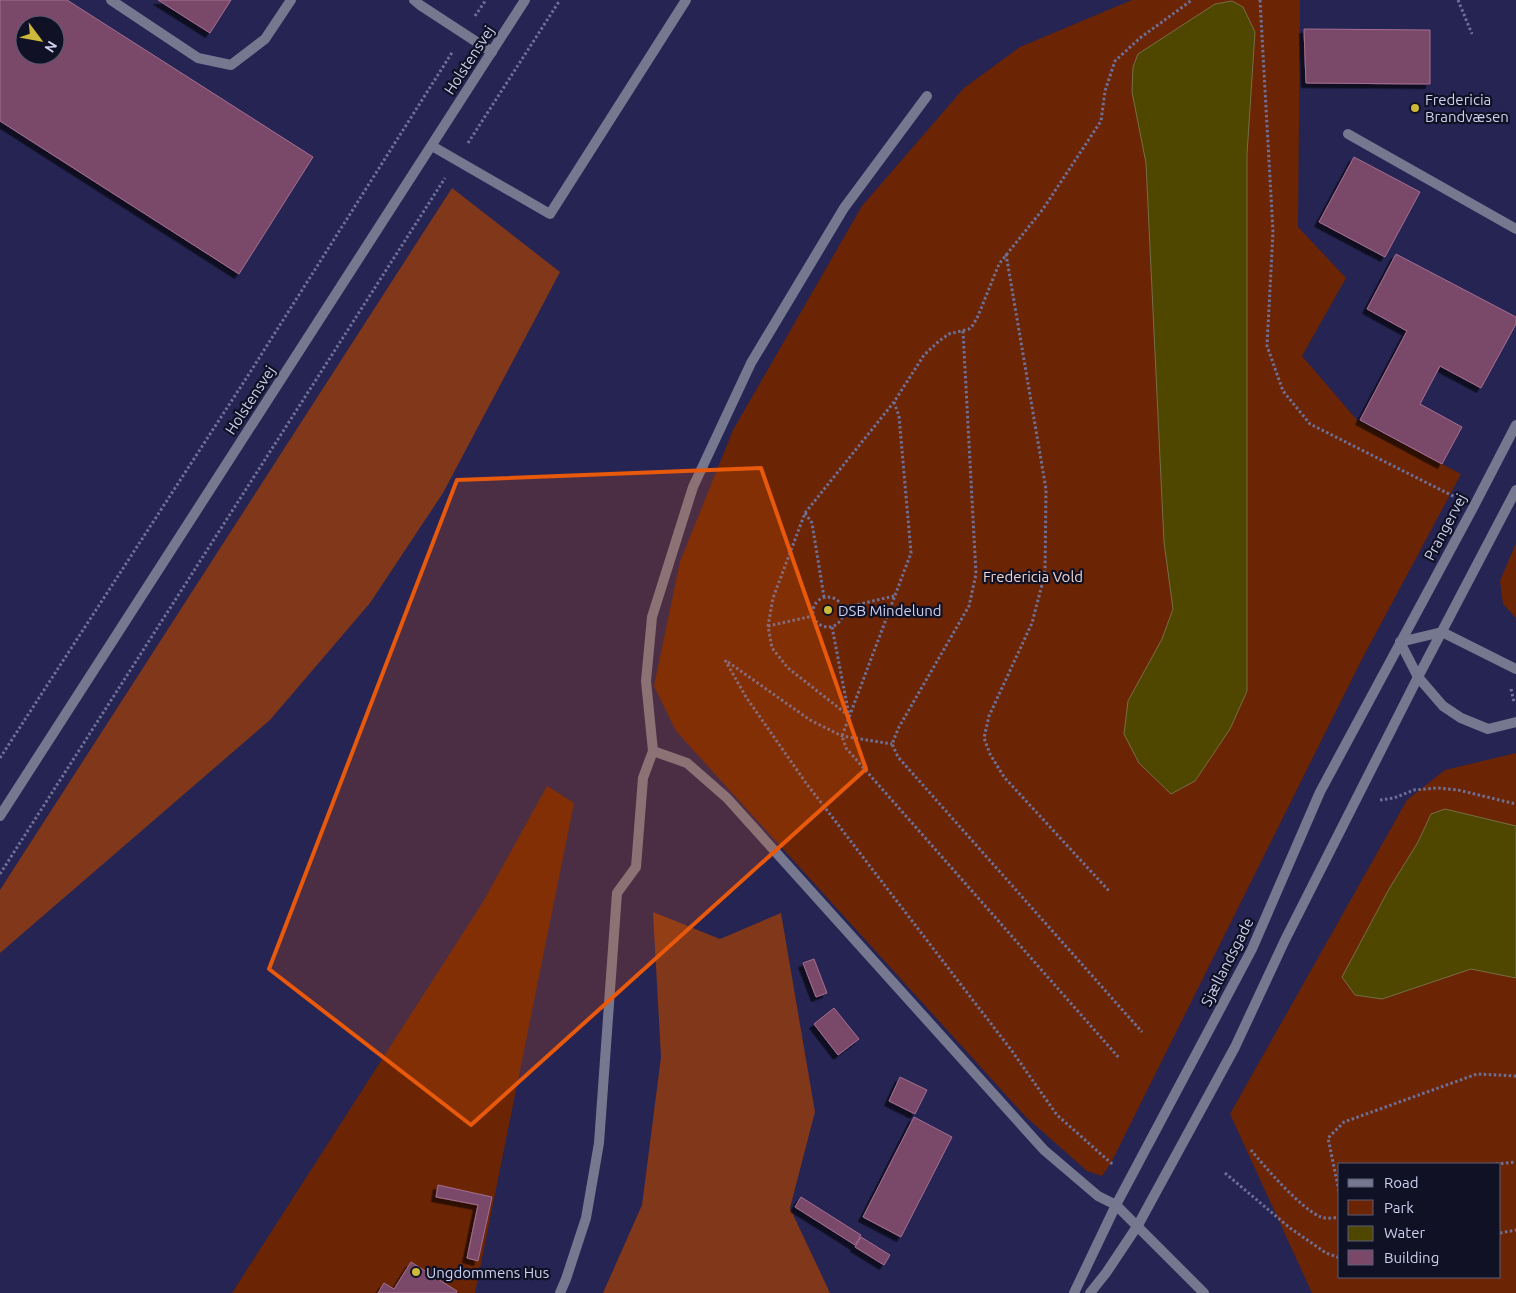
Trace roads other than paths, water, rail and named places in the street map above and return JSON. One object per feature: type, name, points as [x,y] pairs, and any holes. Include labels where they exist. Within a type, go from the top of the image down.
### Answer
[{"type":"street","points":[[111,0],[198,58],[231,65],[265,39],[291,0]]},
{"type":"street","points":[[414,0],[492,52]]},
{"type":"street","name":"Holstensvej","points":[[0,816],[525,0]]},
{"type":"street","points":[[432,146],[550,214],[686,0]]},
{"type":"street","points":[[560,1293],[586,1218],[598,1152],[618,894],[636,867],[642,778],[653,751],[646,681],[652,618],[693,486],[751,363],[844,208],[927,96]]},
{"type":"street","points":[[1348,134],[1516,229]]},
{"type":"street","name":"Prangervej","points":[[1400,642],[1516,425]]},
{"type":"street","points":[[1090,1293],[1106,1273],[1138,1225],[1235,1047],[1286,940],[1418,677],[1516,490]]},
{"type":"street","points":[[1516,669],[1442,632],[1400,642],[1418,677],[1443,706],[1461,718],[1488,729],[1516,722]]},
{"type":"street","name":"Sjællandsgade","points":[[1074,1293],[1116,1205],[1252,949],[1320,792],[1400,642]]},
{"type":"street","points":[[653,751],[687,764],[727,798],[1044,1150],[1098,1196],[1116,1205],[1204,1293]]},
{"type":"water","points":[[1232,1],[1243,7],[1255,32],[1247,154],[1247,691],[1230,729],[1195,781],[1171,794],[1139,763],[1124,734],[1128,701],[1162,639],[1173,609],[1164,542],[1146,163],[1132,92],[1133,67],[1138,54],[1215,4]]},
{"type":"water","points":[[1445,809],[1516,826],[1516,978],[1471,969],[1382,999],[1355,995],[1342,977],[1389,889],[1418,842],[1431,814]]},
{"type":"place","name":"Fredericia Brandvæsen","points":[[1415,108]]},
{"type":"place","name":"DSB Mindelund","points":[[828,610]]},
{"type":"place","name":"Ungdommens Hus","points":[[416,1272]]},
{"type":"park label","name":"Fredericia Vold","points":[[1033,576]]}]
